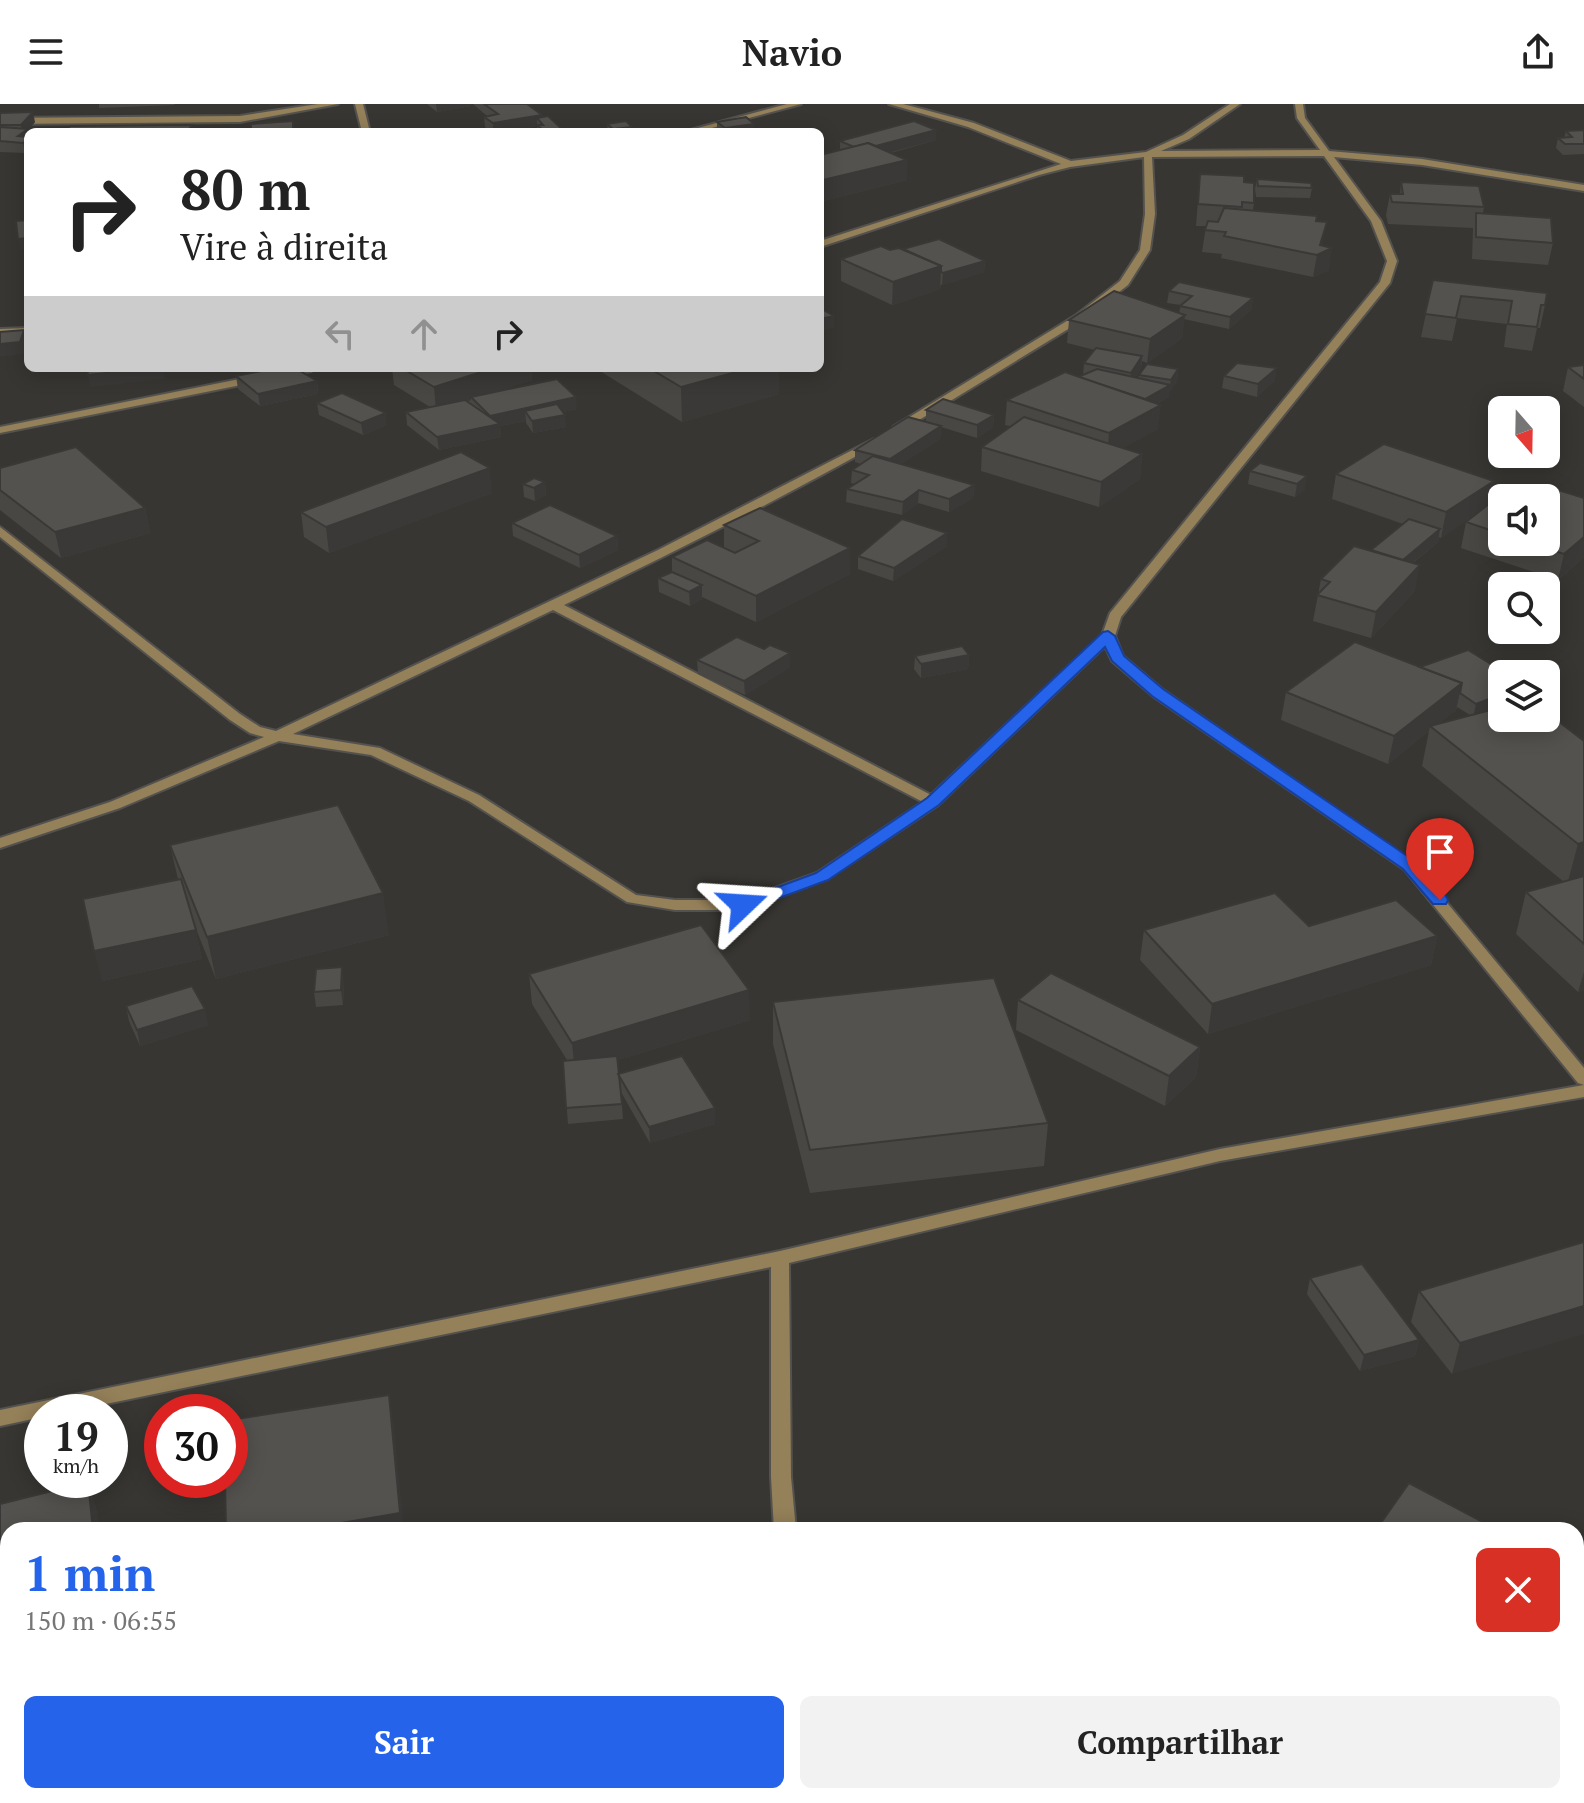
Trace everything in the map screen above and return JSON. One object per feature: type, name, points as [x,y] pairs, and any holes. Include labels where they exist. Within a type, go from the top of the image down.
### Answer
[{"type":"street","points":[[0,121],[240,119],[334,104]]},
{"type":"street","points":[[359,104],[365,128]]},
{"type":"street","points":[[703,128],[797,104]]},
{"type":"street","points":[[893,104],[971,125],[1070,164]]},
{"type":"street","points":[[1148,154],[1186,137],[1236,104]]},
{"type":"street","points":[[0,531],[255,730],[375,751],[474,798],[632,899],[675,905],[743,905],[822,876],[933,802],[1108,636],[1115,616],[1385,283],[1392,261],[1381,232],[1353,187],[1323,153],[1301,118],[1299,104]]},
{"type":"street","points":[[824,243],[1070,164],[1148,154],[1323,153],[1422,162],[1584,188]]},
{"type":"street","points":[[0,843],[144,792],[277,736],[554,605],[814,476],[931,410],[1079,318],[1124,283],[1145,250],[1150,214],[1148,154]]},
{"type":"street","points":[[0,332],[24,331]]},
{"type":"street","points":[[0,430],[291,372]]},
{"type":"street","points":[[554,605],[933,802]]},
{"type":"street","points":[[1108,636],[1117,658],[1158,693],[1409,866],[1584,1079]]},
{"type":"street","points":[[0,1418],[780,1258],[1220,1155],[1584,1091]]},
{"type":"street","points":[[780,1258],[781,1477],[784,1522]]},
{"type":"building","points":[[484,104],[527,104],[542,115],[493,123],[484,117],[498,114]]},
{"type":"building","points":[[33,112],[21,125],[0,125],[0,113]]},
{"type":"building","points":[[548,116],[561,128],[540,128],[537,125],[543,125],[537,118]]},
{"type":"building","points":[[746,117],[754,124],[725,128],[717,122]]},
{"type":"building","points":[[293,121],[293,128],[251,128],[251,124]]},
{"type":"building","points":[[626,121],[632,127],[612,128],[607,124]]},
{"type":"building","points":[[914,121],[936,130],[876,146],[868,143],[854,147],[840,141]]},
{"type":"building","points":[[192,125],[190,128],[68,128]]},
{"type":"building","points":[[0,127],[24,129],[18,136],[24,137],[23,143],[0,141]]},
{"type":"building","points":[[1584,130],[1584,144],[1565,144],[1558,138],[1572,137],[1566,131]]},
{"type":"building","points":[[868,143],[907,160],[824,180],[824,154]]},
{"type":"building","points":[[1200,174],[1244,176],[1244,182],[1254,183],[1254,203],[1242,202],[1242,207],[1198,204]]},
{"type":"building","points":[[1257,179],[1311,183],[1312,188],[1258,186]]},
{"type":"building","points":[[1401,182],[1479,186],[1484,207],[1392,202],[1390,194],[1403,194]]},
{"type":"building","points":[[1224,208],[1317,216],[1316,221],[1327,222],[1320,245],[1332,248],[1317,255],[1224,236],[1226,232],[1205,230],[1208,221],[1218,222]]},
{"type":"building","points":[[1476,213],[1551,218],[1553,243],[1476,237]]},
{"type":"building","points":[[24,220],[24,238],[18,239],[16,221]]},
{"type":"building","points":[[939,239],[985,261],[943,273],[941,266],[903,249]]},
{"type":"building","points":[[881,246],[890,250],[899,248],[941,266],[893,282],[841,259]]},
{"type":"building","points":[[1433,280],[1547,293],[1545,305],[1541,305],[1537,327],[1508,324],[1512,301],[1461,296],[1456,318],[1425,314]]},
{"type":"building","points":[[1179,282],[1253,298],[1230,317],[1180,306],[1192,296],[1169,291]]},
{"type":"building","points":[[1114,291],[1185,315],[1150,339],[1069,320]]},
{"type":"building","points":[[24,330],[20,342],[0,344],[0,332]]},
{"type":"building","points":[[1096,348],[1142,356],[1131,373],[1084,363]]},
{"type":"building","points":[[1237,363],[1277,368],[1258,384],[1224,376]]},
{"type":"building","points":[[1147,364],[1178,369],[1171,380],[1139,375]]},
{"type":"building","points":[[1584,365],[1584,379],[1568,367]]},
{"type":"building","points":[[1097,369],[1170,385],[1145,399],[1078,377]]},
{"type":"building","points":[[88,372],[115,372],[88,375]]},
{"type":"building","points":[[256,372],[302,372],[317,381],[258,394],[236,376]]},
{"type":"building","points":[[409,372],[481,372],[434,387]]},
{"type":"building","points":[[656,372],[736,372],[681,387]]},
{"type":"building","points":[[1065,372],[1161,405],[1109,433],[1007,400]]},
{"type":"building","points":[[557,379],[576,397],[490,416],[471,397]]},
{"type":"building","points":[[342,393],[386,413],[361,423],[317,403]]},
{"type":"building","points":[[943,399],[994,415],[977,425],[926,410]]},
{"type":"building","points":[[465,400],[500,424],[437,437],[406,412]]},
{"type":"building","points":[[557,404],[565,415],[532,421],[525,411]]},
{"type":"building","points":[[908,417],[941,426],[890,459],[855,450]]},
{"type":"building","points":[[1024,417],[1142,454],[1101,482],[982,447]]},
{"type":"building","points":[[1384,444],[1494,481],[1446,512],[1336,474]]},
{"type":"building","points":[[76,447],[145,508],[55,532],[0,490],[0,468]]},
{"type":"building","points":[[461,452],[490,468],[326,527],[301,512]]},
{"type":"building","points":[[873,456],[974,485],[949,499],[919,490],[903,502],[847,489],[869,475],[852,470]]},
{"type":"building","points":[[1260,463],[1307,476],[1297,484],[1250,471]]},
{"type":"building","points":[[534,478],[545,482],[534,488],[523,484]]},
{"type":"building","points":[[1560,491],[1584,498],[1584,537],[1564,554],[1560,553]]},
{"type":"building","points":[[550,505],[617,536],[579,555],[512,523]]},
{"type":"building","points":[[1488,505],[1488,529],[1466,522]]},
{"type":"building","points":[[760,508],[850,548],[756,596],[672,557],[707,540],[735,553],[759,541],[724,525]]},
{"type":"building","points":[[902,519],[947,533],[894,568],[858,556]]},
{"type":"building","points":[[1409,519],[1440,529],[1403,560],[1371,550]]},
{"type":"building","points":[[1354,546],[1420,565],[1376,612],[1317,595],[1330,582],[1321,579]]},
{"type":"building","points":[[672,572],[702,585],[689,592],[658,578]]},
{"type":"building","points":[[737,637],[764,649],[770,645],[790,653],[744,681],[697,660]]},
{"type":"building","points":[[1355,642],[1462,683],[1394,736],[1286,692]]},
{"type":"building","points":[[962,646],[969,655],[921,664],[915,656]]},
{"type":"building","points":[[1468,650],[1488,662],[1488,699],[1476,704],[1460,693],[1462,683],[1420,667]]},
{"type":"building","points":[[1488,711],[1488,732],[1560,732],[1560,723],[1584,741],[1584,842],[1578,844],[1430,726]]},
{"type":"building","points":[[338,805],[383,893],[207,937],[170,845]]},
{"type":"building","points":[[1584,876],[1584,944],[1526,892]]},
{"type":"building","points":[[181,879],[196,930],[94,951],[83,899]]},
{"type":"building","points":[[1275,893],[1309,926],[1396,900],[1437,936],[1212,1004],[1144,930]]},
{"type":"building","points":[[701,925],[749,990],[572,1043],[529,974]]},
{"type":"building","points":[[342,967],[341,990],[314,992],[316,969]]},
{"type":"building","points":[[1051,973],[1200,1047],[1169,1076],[1018,1000]]},
{"type":"building","points":[[994,978],[1048,1123],[810,1150],[773,1002]]},
{"type":"building","points":[[192,986],[205,1009],[137,1030],[126,1006]]},
{"type":"building","points":[[617,1056],[622,1104],[566,1108],[563,1061]]},
{"type":"building","points":[[682,1056],[715,1108],[649,1127],[618,1074]]},
{"type":"building","points":[[1584,1242],[1584,1306],[1460,1343],[1419,1291]]},
{"type":"building","points":[[1362,1264],[1419,1340],[1364,1355],[1310,1278]]},
{"type":"building","points":[[389,1395],[400,1513],[347,1522],[226,1522],[225,1498],[248,1498],[248,1417]]},
{"type":"building","points":[[1409,1483],[1483,1522],[1382,1522]]},
{"type":"building","points":[[24,1498],[90,1498],[92,1522],[0,1522],[0,1504]]},
{"type":"route","points":[[743,905],[822,876],[933,802],[1108,636],[1117,658],[1158,693],[1409,866],[1440,900]]}]
